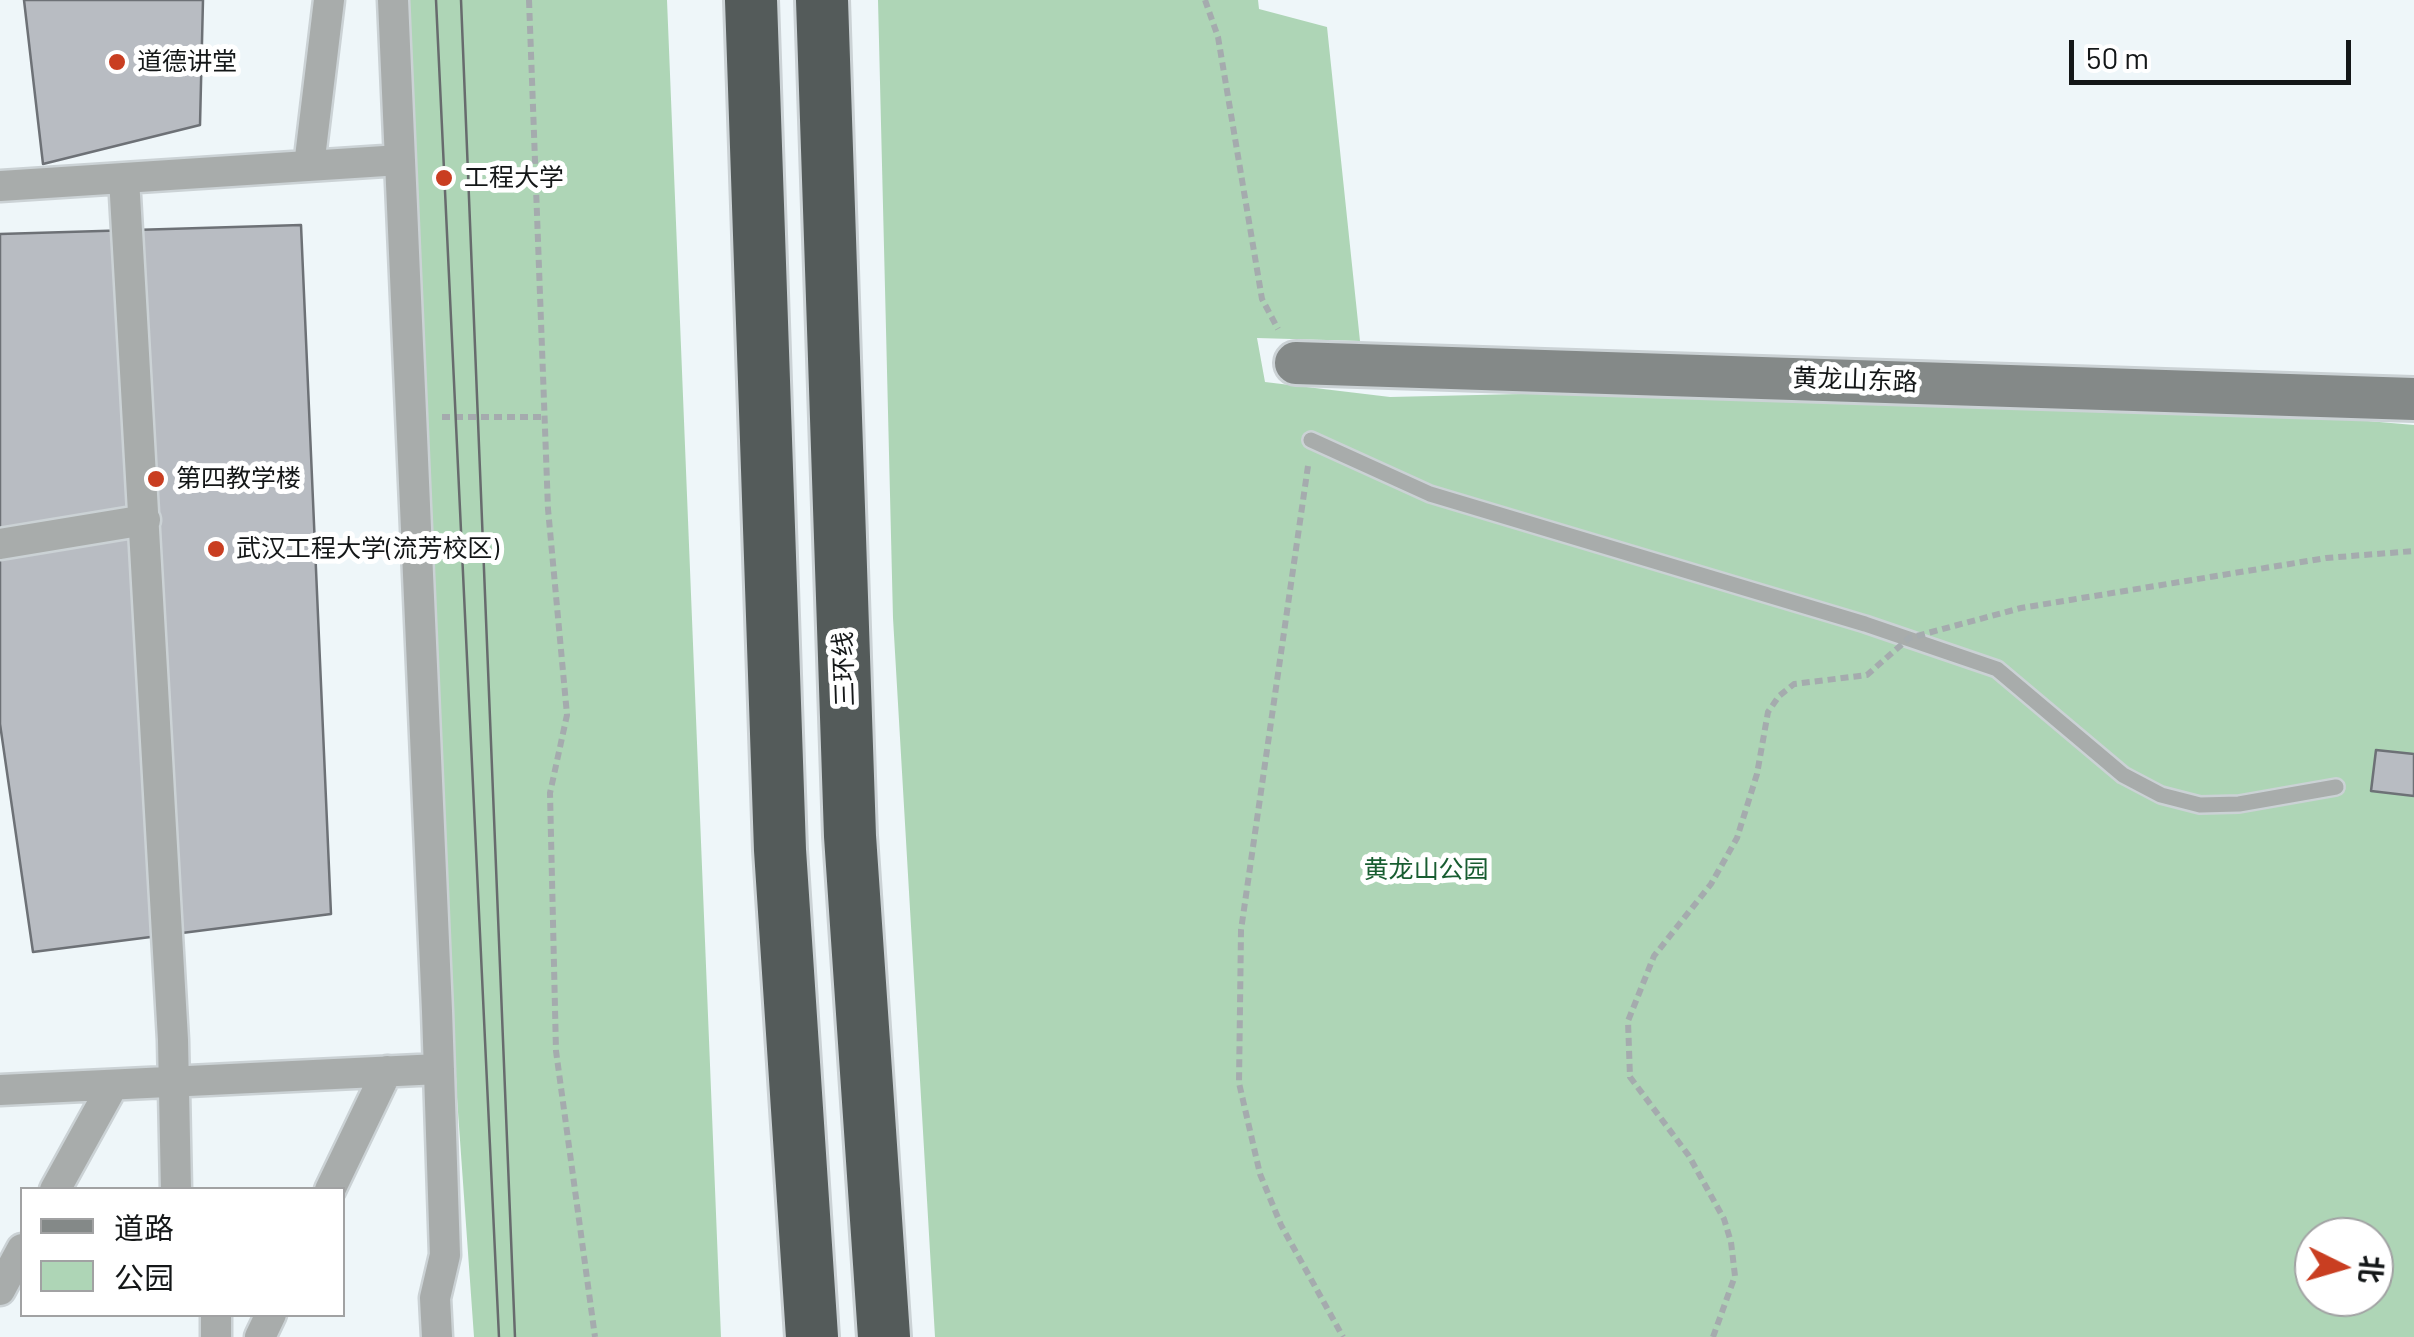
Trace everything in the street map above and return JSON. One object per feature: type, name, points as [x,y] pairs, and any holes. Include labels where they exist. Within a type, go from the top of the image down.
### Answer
[{"type":"highway","points":[[751,0],[780,850],[812,1337]]},
{"type":"highway","name":"三环线","points":[[822,0],[849,820],[884,1337]]},
{"type":"street","points":[[310,166],[329,0]]},
{"type":"street","points":[[394,0],[439,1068],[445,1255],[435,1298],[437,1337]]},
{"type":"street","points":[[0,186],[400,160]]},
{"type":"street","points":[[124,178],[175,1081],[176,1187]]},
{"type":"street","name":"黄龙山东路","points":[[1296,363],[2414,399]]},
{"type":"street","points":[[0,544],[145,520]]},
{"type":"street","points":[[0,1090],[439,1068]]},
{"type":"street","points":[[331,1187],[387,1071]]},
{"type":"street","points":[[57,1187],[113,1084]]},
{"type":"street","points":[[0,1290],[20,1253]]},
{"type":"lane","points":[[1312,440],[1430,494],[1909,638],[1997,669],[2122,774],[2162,795],[2200,804],[2239,804],[2336,787]]},
{"type":"path","points":[[529,0],[548,509],[567,715],[550,793],[556,1050],[595,1337]]},
{"type":"path","points":[[1205,0],[1218,38],[1262,299],[1296,363]]},
{"type":"path","points":[[411,420],[545,417]]},
{"type":"path","points":[[1312,440],[1241,930],[1240,1083],[1248,1129],[1274,1208],[1343,1337]]},
{"type":"path","points":[[1713,1337],[1734,1276],[1731,1242],[1724,1219],[1689,1156],[1630,1077],[1628,1020],[1654,956],[1711,884],[1736,838],[1753,790],[1768,712],[1779,696],[1794,684],[1868,674],[1909,638],[2021,608],[2326,558],[2414,551]]},
{"type":"green space","points":[[406,0],[667,0],[721,1337],[474,1337],[457,1098]]},
{"type":"green space","name":"黄龙山公园","points":[[878,0],[1258,0],[1259,9],[1327,27],[1360,341],[1257,338],[1265,382],[1390,397],[1608,392],[2230,409],[2414,425],[2414,1337],[935,1337],[893,618]]},
{"type":"building","name":"道德讲堂","points":[[24,0],[203,0],[200,125],[43,164]]},
{"type":"building","name":"第四教学楼","points":[[301,225],[331,914],[33,952],[0,724],[0,234]]},
{"type":"building","points":[[2376,750],[2414,754],[2414,796],[2371,791]]},
{"type":"tram line","points":[[436,0],[499,1337]]},
{"type":"tram line","points":[[461,0],[515,1337]]},
{"type":"place","name":"道德讲堂","points":[[117,62]]},
{"type":"place","name":"工程大学","points":[[444,178]]},
{"type":"place","name":"第四教学楼","points":[[156,479]]},
{"type":"place","name":"武汉工程大学(流芳校区)","points":[[216,549]]}]
